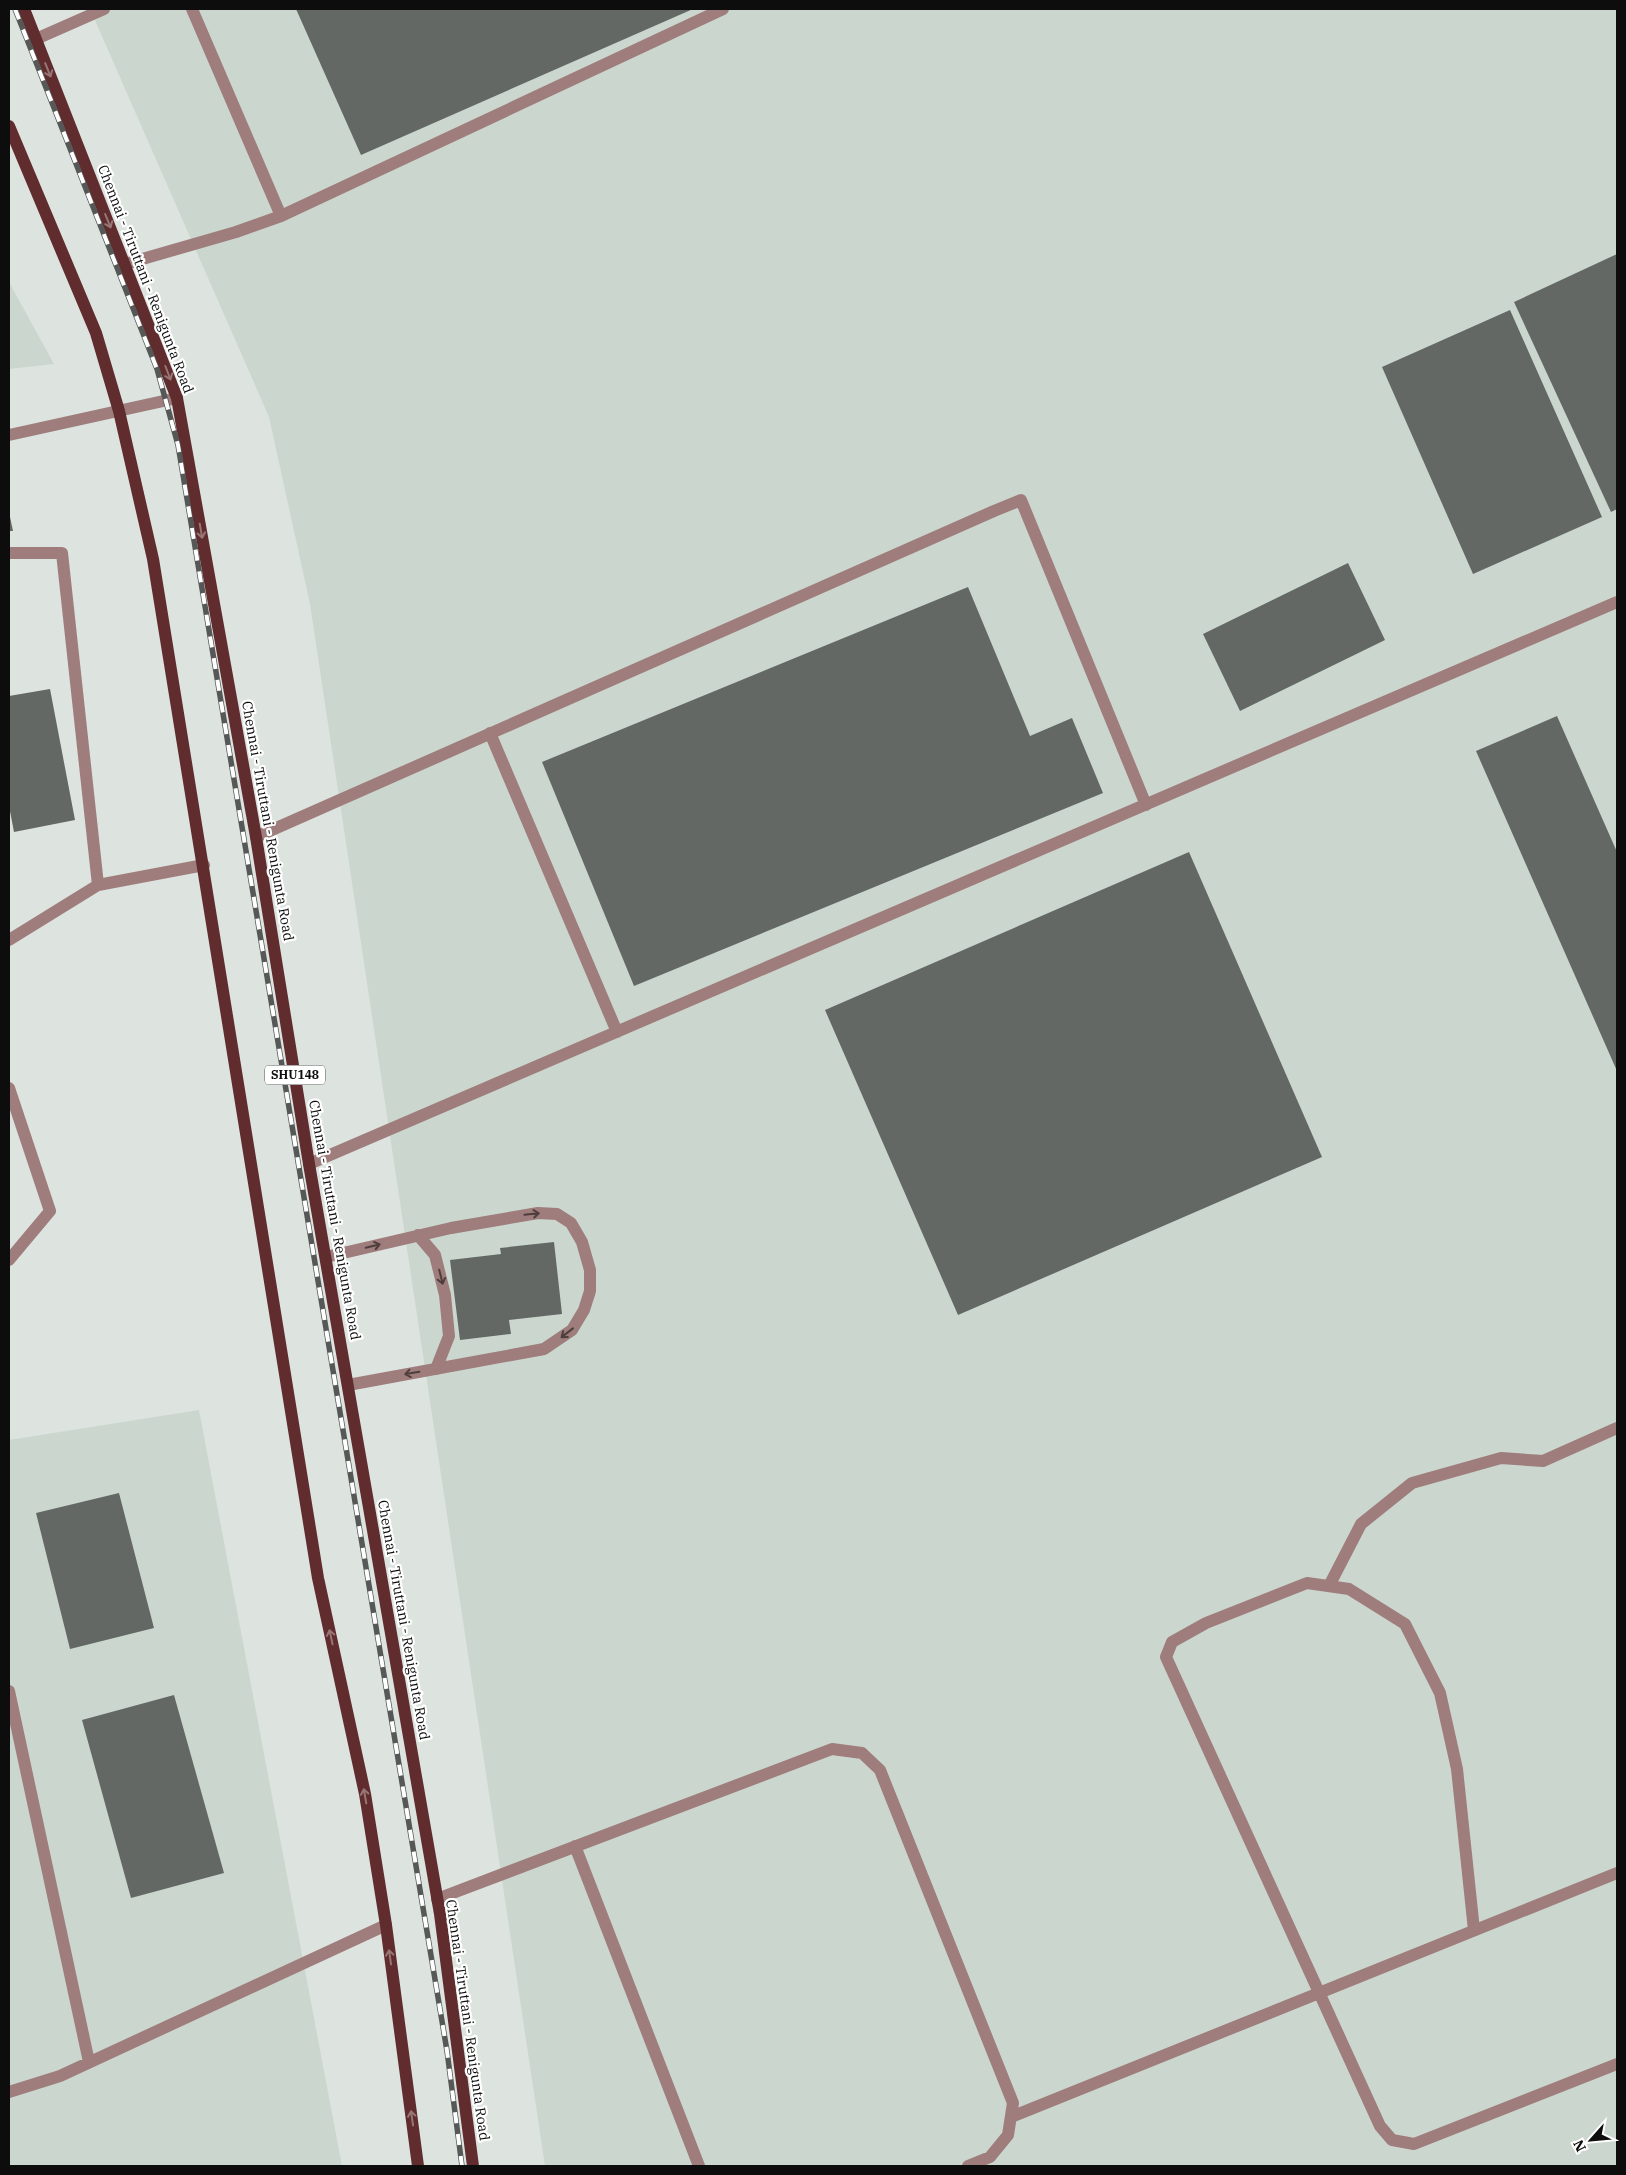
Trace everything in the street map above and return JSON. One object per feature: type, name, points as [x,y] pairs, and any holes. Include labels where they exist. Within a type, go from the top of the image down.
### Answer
[{"type":"main road","name":"Chennai - Tiruttani - Renigunta Road","points":[[24,9],[177,398],[256,837],[309,1164],[437,1899],[473,2166]]},
{"type":"main road","points":[[9,126],[96,332],[119,411],[153,560],[204,865],[318,1578],[365,1794],[386,1925],[418,2166]]},
{"type":"street","points":[[36,39],[104,9]]},
{"type":"street","points":[[192,9],[281,216]]},
{"type":"street","points":[[125,264],[236,232],[281,216],[723,9]]},
{"type":"street","points":[[9,436],[177,398]]},
{"type":"street","points":[[256,837],[1021,500],[1146,805]]},
{"type":"street","points":[[9,553],[62,553],[98,885]]},
{"type":"street","points":[[309,1164],[1617,602]]},
{"type":"street","points":[[490,733],[617,1032]]},
{"type":"street","points":[[9,940],[98,885],[204,865]]},
{"type":"street","points":[[9,1088],[50,1211],[9,1260]]},
{"type":"street","points":[[326,1257],[418,1235],[538,1213],[557,1214],[571,1223],[582,1242],[590,1270],[590,1291],[584,1310],[572,1330],[544,1349],[348,1385]]},
{"type":"street","points":[[418,1235],[435,1255],[445,1295],[449,1336],[436,1369]]},
{"type":"street","points":[[1329,1586],[1361,1524],[1412,1483],[1502,1458],[1543,1461],[1617,1428]]},
{"type":"street","points":[[1474,1930],[1457,1769],[1440,1693],[1405,1624],[1349,1589],[1307,1583],[1206,1623],[1172,1642],[1166,1657],[1380,2126],[1392,2140],[1414,2144],[1617,2064]]},
{"type":"street","points":[[9,1691],[88,2062]]},
{"type":"street","points":[[437,1899],[832,1749],[862,1753],[880,1770],[1013,2103],[1008,2136],[990,2157],[968,2166]]},
{"type":"street","points":[[575,1846],[699,2166]]},
{"type":"street","points":[[1011,2117],[1617,1873]]},
{"type":"street","points":[[9,2092],[60,2076],[386,1925]]},
{"type":"shaded area","points":[[90,9],[1617,9],[1617,2166],[545,2166],[310,604],[269,417]]},
{"type":"shaded area","points":[[9,282],[54,364],[9,369]]},
{"type":"shaded area","points":[[199,1410],[342,2166],[9,2166],[9,1440]]},
{"type":"building","points":[[296,9],[693,9],[361,155]]},
{"type":"building","points":[[1617,254],[1617,509],[1611,512],[1514,302]]},
{"type":"building","points":[[1510,310],[1602,517],[1473,574],[1382,367]]},
{"type":"building","points":[[9,512],[13,531],[9,531]]},
{"type":"building","points":[[1348,563],[1385,640],[1240,711],[1203,634]]},
{"type":"building","points":[[968,587],[1030,736],[1072,718],[1103,793],[634,986],[542,762]]},
{"type":"building","points":[[50,689],[75,820],[14,832],[9,806],[9,696]]},
{"type":"building","points":[[1557,716],[1617,852],[1617,1071],[1476,751]]},
{"type":"building","points":[[1189,852],[1322,1157],[958,1315],[825,1010]]},
{"type":"building","points":[[554,1242],[562,1314],[509,1320],[511,1334],[460,1340],[450,1260],[501,1254],[500,1248]]},
{"type":"building","points":[[119,1493],[154,1628],[70,1649],[36,1513]]},
{"type":"building","points":[[174,1695],[224,1873],[131,1898],[82,1720]]},
{"type":"railway","points":[[15,9],[157,369],[178,445],[447,2051],[462,2166]]}]
